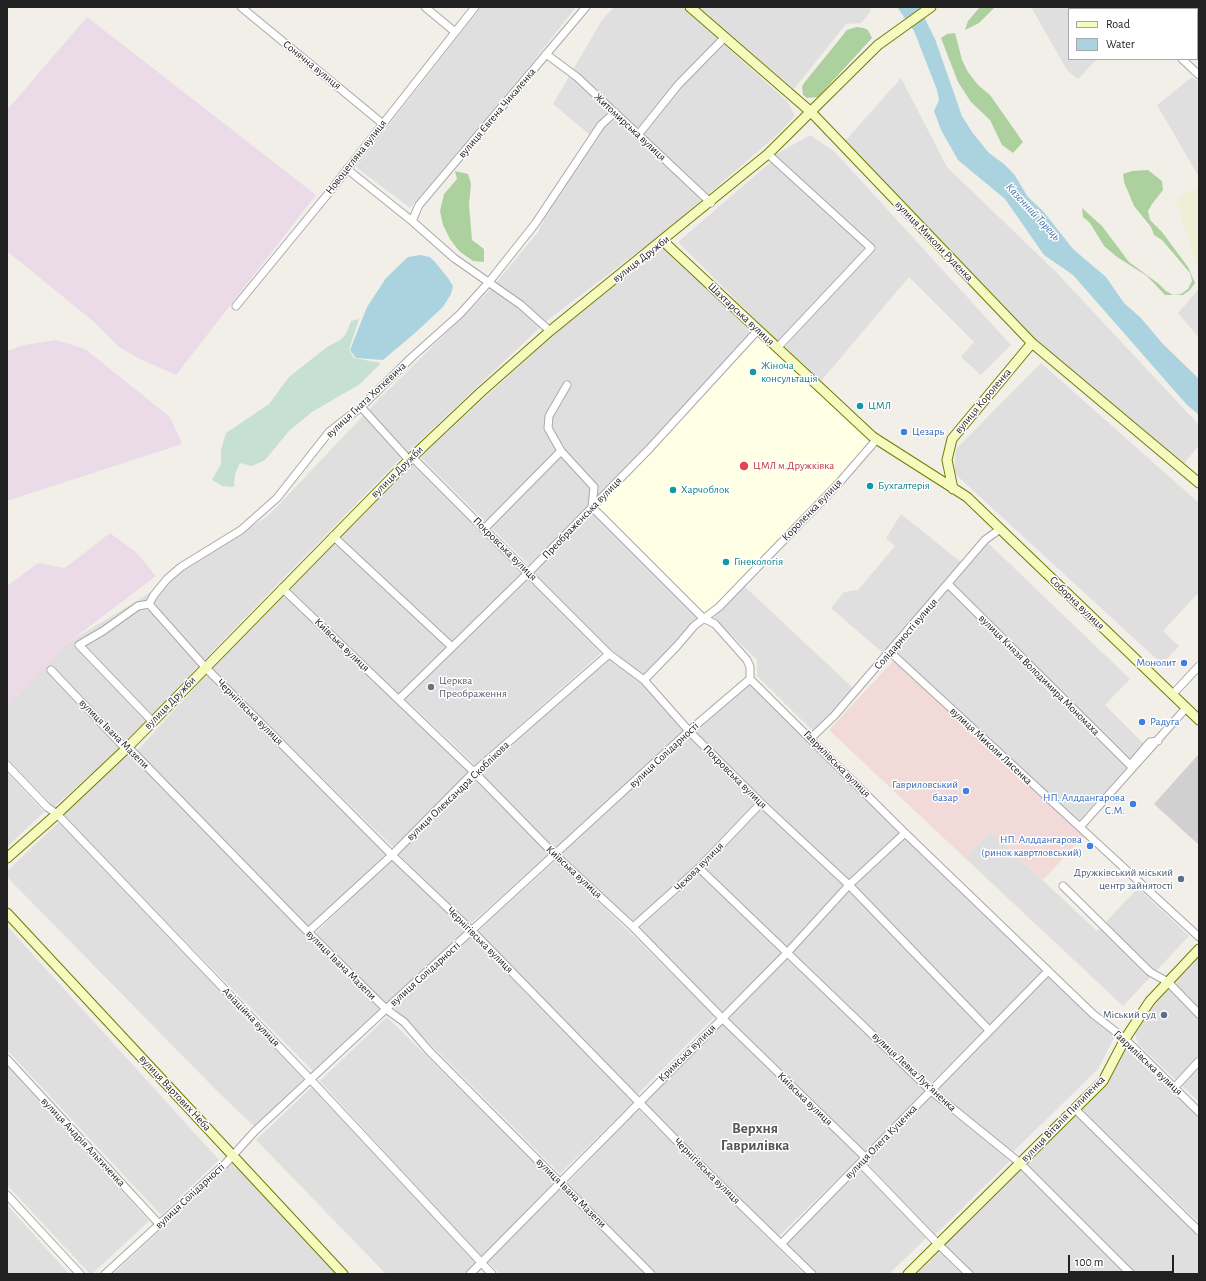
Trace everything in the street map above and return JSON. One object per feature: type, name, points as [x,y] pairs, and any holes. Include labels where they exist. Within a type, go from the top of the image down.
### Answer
[{"type":"street","name":"Сонячна вулиця","points":[[241,7],[383,124]]},
{"type":"street","points":[[425,7],[455,32]]},
{"type":"street","name":"Новоцегляна вулиця","points":[[236,306],[475,7]]},
{"type":"street","name":"вулиця Євгена Чикаленка","points":[[412,220],[419,205],[586,7]]},
{"type":"street","name":"вулиця Миколи Руденка","points":[[690,7],[811,112],[1032,343],[1199,483]]},
{"type":"street","name":"вулиця Дружби","points":[[7,858],[57,814],[128,747],[410,458],[550,331],[711,203],[768,154],[878,45],[931,7]]},
{"type":"street","points":[[638,135],[678,85],[724,38]]},
{"type":"street","name":"Житомирська вулиця","points":[[546,54],[577,77],[711,203]]},
{"type":"street","points":[[1183,60],[1199,75]]},
{"type":"street","name":"вулиця Гната Хоткевича","points":[[149,604],[166,579],[181,567],[241,530],[278,498],[329,432],[361,408],[412,357],[460,314],[489,282],[535,224],[601,125],[614,112]]},
{"type":"street","points":[[768,154],[872,248],[776,348]]},
{"type":"street","points":[[347,169],[412,220],[454,258],[522,305],[550,331]]},
{"type":"street","name":"Шахтарська вулиця","points":[[663,241],[776,348],[877,439],[953,489]]},
{"type":"street","name":"Преображенська вулиця","points":[[398,699],[529,572],[650,448],[758,330]]},
{"type":"street","name":"вулиця Короленка","points":[[953,489],[947,460],[952,439],[1032,343]]},
{"type":"street","points":[[567,385],[549,416],[548,428],[561,450],[594,487],[592,507],[703,618],[715,624],[747,660],[750,667],[750,679]]},
{"type":"street","name":"Покровська вулиця","points":[[361,408],[410,458],[485,528],[609,654],[644,680],[689,731],[760,803],[850,885],[989,1030]]},
{"type":"street","name":"Короленка вулиця","points":[[644,680],[694,626],[719,607],[838,484],[877,439]]},
{"type":"street","points":[[485,528],[561,450]]},
{"type":"street","name":"вулиця Миколи Руденка","points":[[1183,470],[1199,474]]},
{"type":"street","name":"Соборна вулиця","points":[[953,489],[966,497],[1199,720]]},
{"type":"street","name":"Солідарності вулиця","points":[[811,738],[834,716],[986,540],[1000,530]]},
{"type":"street","points":[[333,536],[452,647]]},
{"type":"street","name":"вулиця Князя Володимира Мономаха","points":[[948,584],[1130,765]]},
{"type":"street","name":"Київська вулиця","points":[[282,588],[474,772],[555,856],[633,927],[863,1160],[938,1244],[969,1274]]},
{"type":"street","points":[[149,604],[138,606],[103,631],[79,645],[152,721]]},
{"type":"street","name":"Чернігівська вулиця","points":[[149,604],[205,667],[392,855],[472,931],[709,1174],[812,1274]]},
{"type":"street","name":"вулиця Миколи Лисенка","points":[[890,652],[1199,937]]},
{"type":"street","name":"вулиця Олександра Скоблікова","points":[[308,932],[392,855],[474,772],[609,654]]},
{"type":"street","points":[[1172,695],[1199,666]]},
{"type":"street","name":"вулиця Івана Мазепи","points":[[51,670],[123,746],[128,747],[308,932],[386,1009],[404,1022],[430,1052],[651,1274]]},
{"type":"street","name":"вулиця Солідарності","points":[[105,1274],[234,1156],[255,1131],[386,1009],[555,856],[689,731],[750,679]]},
{"type":"street","name":"Гаврилівська вулиця","points":[[750,679],[905,833],[1092,1014],[1124,1039],[1199,1112]]},
{"type":"street","points":[[1078,826],[1158,741],[1186,708]]},
{"type":"street","points":[[1078,826],[1150,742],[1158,741]]},
{"type":"street","name":"Авіаційна вулиця","points":[[7,765],[46,807],[57,814],[311,1080],[492,1274]]},
{"type":"street","name":"Чехова вулиця","points":[[633,927],[699,868],[760,803]]},
{"type":"street","name":"Кримська вулиця","points":[[470,1274],[787,953],[850,885],[905,833]]},
{"type":"street","name":"вулиця Левка Лук'яненка","points":[[699,868],[930,1090],[1020,1163],[1131,1274]]},
{"type":"street","points":[[1063,886],[1150,972],[1168,982],[1199,1014]]},
{"type":"street","name":"вулиця Вартових Неба","points":[[7,912],[343,1274]]},
{"type":"street","name":"вулиця Віталія Пилипенка","points":[[908,1274],[1103,1081],[1124,1039],[1150,1001],[1199,949]]},
{"type":"street","name":"вулиця Олега Куценка","points":[[781,1244],[1048,971]]},
{"type":"street","name":"вулиця Андрія Альтиченка","points":[[7,1059],[160,1225]]},
{"type":"street","points":[[1174,1088],[1199,1061]]},
{"type":"street","points":[[1075,1109],[1199,1231]]},
{"type":"street","points":[[7,1195],[80,1274]]},
{"type":"shaded area","points":[[481,7],[576,7],[532,63],[410,208],[356,167]]},
{"type":"shaded area","points":[[614,7],[682,7],[788,102],[795,116],[778,134],[668,229],[548,320],[397,462],[225,638],[133,736],[54,807],[7,758],[7,706],[69,642],[140,599],[268,516],[378,400],[490,290],[538,232],[549,209],[596,140],[553,104],[602,20]]},
{"type":"shaded area","points":[[697,7],[869,7],[871,11],[861,23],[846,24],[794,89]]},
{"type":"shaded area","points":[[1031,7],[1125,7],[1068,8],[1068,60],[1096,60],[1078,79],[1067,70]]},
{"type":"shaded area","points":[[1151,7],[1199,7],[1199,55],[1198,8]]},
{"type":"shaded area","points":[[87,17],[316,195],[176,375],[140,359],[119,347],[94,322],[7,251],[7,110]]},
{"type":"shaded area","points":[[1192,77],[1199,82],[1199,177],[1157,105]]},
{"type":"shaded area","points":[[901,78],[947,167],[1056,272],[1199,425],[1199,445],[1182,466],[1034,338],[845,141]]},
{"type":"shaded area","points":[[810,135],[835,152],[1011,345],[981,375],[961,357],[974,342],[909,277],[821,381],[785,347],[874,247],[823,202],[775,155]]},
{"type":"shaded area","points":[[773,160],[869,247],[778,342],[678,242]]},
{"type":"shaded area","points":[[1199,186],[1199,275],[1176,200]]},
{"type":"shaded area","points":[[663,247],[753,331],[646,446],[529,565],[420,457],[552,336]]},
{"type":"shaded area","points":[[1199,289],[1199,338],[1178,313]]},
{"type":"shaded area","points":[[359,319],[349,350],[354,358],[381,363],[360,384],[312,412],[289,431],[265,460],[252,466],[240,463],[235,474],[234,487],[222,486],[212,480],[221,464],[221,450],[226,433],[269,404],[289,377],[327,347],[340,340],[346,334],[351,321]]},
{"type":"shaded area","name":"ЦМЛ м.Дружківка","points":[[759,336],[871,441],[836,481],[717,606],[703,614],[596,507],[653,451]]},
{"type":"shaded area","points":[[56,340],[85,349],[170,417],[182,444],[7,501],[7,351],[24,345]]},
{"type":"shaded area","points":[[1041,363],[1199,503],[1199,592],[1163,631],[1179,646],[1162,664],[954,473],[956,449]]},
{"type":"shaded area","points":[[412,464],[523,572],[399,695],[289,588]]},
{"type":"shaded area","points":[[592,511],[697,618],[643,676],[612,650],[533,571]]},
{"type":"shaded area","points":[[901,514],[962,563],[883,653],[831,608],[844,592],[858,590],[895,546],[886,538]]},
{"type":"shaded area","points":[[110,533],[136,552],[156,576],[69,642],[7,706],[7,586],[38,563],[65,568]]},
{"type":"shaded area","points":[[988,543],[1130,679],[1105,705],[1146,746],[1077,823],[894,653]]},
{"type":"shaded area","points":[[528,579],[601,653],[475,765],[405,699]]},
{"type":"shaded area","points":[[743,585],[853,688],[835,713],[813,731],[757,676],[757,660],[714,618]]},
{"type":"shaded area","points":[[283,592],[469,773],[394,848],[209,667]]},
{"type":"shaded area","points":[[610,659],[641,683],[685,731],[556,850],[480,773]]},
{"type":"shaded area","name":"Гавриловський базар","points":[[895,659],[1084,836],[1043,880],[990,831],[965,858],[829,730]]},
{"type":"shaded area","points":[[207,674],[387,854],[310,928],[137,751]]},
{"type":"shaded area","points":[[751,684],[901,833],[849,880],[764,800],[694,731],[739,691]]},
{"type":"shaded area","points":[[689,736],[755,803],[697,865],[634,922],[559,856]]},
{"type":"shaded area","points":[[128,753],[380,1009],[313,1071],[62,816]]},
{"type":"shaded area","points":[[1198,755],[1199,756],[1199,845],[1154,804]]},
{"type":"shaded area","points":[[7,772],[44,812],[7,847]]},
{"type":"shaded area","points":[[475,779],[549,854],[470,924],[398,854]]},
{"type":"shaded area","points":[[761,807],[845,884],[787,948],[704,869]]},
{"type":"shaded area","points":[[60,821],[306,1077],[255,1127],[219,1093],[7,877],[7,871]]},
{"type":"shaded area","points":[[990,831],[1097,931],[1138,888],[1189,936],[1123,1006],[965,858]]},
{"type":"shaded area","points":[[905,837],[1043,971],[989,1025],[854,885]]},
{"type":"shaded area","points":[[392,858],[465,931],[387,1004],[316,933]]},
{"type":"shaded area","points":[[556,860],[715,1016],[637,1095],[477,932]]},
{"type":"shaded area","points":[[700,874],[782,953],[722,1012],[639,928]]},
{"type":"shaded area","points":[[849,890],[984,1030],[930,1084],[793,952]]},
{"type":"shaded area","points":[[7,926],[219,1160],[161,1215],[7,1050]]},
{"type":"shaded area","points":[[471,937],[633,1102],[560,1174],[394,1008]]},
{"type":"shaded area","points":[[1199,957],[1199,1102],[1139,1045],[1134,1032],[1139,1021]]},
{"type":"shaded area","points":[[786,958],[926,1090],[865,1151],[728,1018]]},
{"type":"shaded area","points":[[1049,976],[1089,1014],[1115,1036],[1098,1069],[1012,1153],[937,1090]]},
{"type":"shaded area","points":[[387,1017],[554,1182],[481,1258],[320,1081]]},
{"type":"shaded area","points":[[722,1022],[860,1157],[779,1236],[710,1170],[643,1102]]},
{"type":"shaded area","points":[[1125,1045],[1199,1117],[1199,1223],[1080,1108]]},
{"type":"shaded area","points":[[7,1065],[149,1221],[92,1274],[90,1274],[7,1185]]},
{"type":"shaded area","points":[[313,1086],[477,1263],[466,1274],[386,1274],[256,1140]]},
{"type":"shaded area","points":[[929,1095],[1010,1161],[934,1236],[867,1163]]},
{"type":"shaded area","points":[[638,1109],[804,1274],[654,1274],[566,1185]]},
{"type":"shaded area","points":[[1075,1113],[1199,1234],[1199,1274],[1137,1274],[1026,1163]]},
{"type":"shaded area","points":[[235,1161],[336,1274],[113,1274]]},
{"type":"shaded area","points":[[1020,1167],[1128,1274],[972,1274],[942,1246]]},
{"type":"shaded area","points":[[861,1169],[926,1238],[889,1274],[817,1274],[786,1244]]},
{"type":"shaded area","points":[[561,1188],[645,1274],[500,1274],[488,1262]]},
{"type":"shaded area","points":[[7,1205],[69,1274],[7,1274]]},
{"type":"shaded area","points":[[939,1252],[962,1274],[917,1274]]},
{"type":"green space","points":[[980,7],[995,7],[979,23],[965,30],[968,21]]},
{"type":"green space","points":[[856,27],[868,30],[872,38],[818,97],[807,98],[803,95],[802,87],[804,83],[847,30]]},
{"type":"green space","points":[[955,33],[962,60],[968,72],[978,85],[990,95],[1023,142],[1013,153],[1002,145],[990,120],[971,102],[958,82],[941,38],[947,34]]},
{"type":"green space","points":[[1148,170],[1162,181],[1163,190],[1148,211],[1150,220],[1162,232],[1188,267],[1195,283],[1190,290],[1183,295],[1173,295],[1181,294],[1188,289],[1192,281],[1190,273],[1162,240],[1154,235],[1151,227],[1134,206],[1124,182],[1123,174],[1132,171]]},
{"type":"green space","points":[[455,171],[468,174],[471,184],[469,205],[472,240],[484,249],[484,262],[473,261],[459,251],[450,239],[443,225],[440,211],[444,194],[457,179]]},
{"type":"green space","points":[[1082,208],[1102,226],[1129,262],[1173,295],[1165,295],[1147,276],[1117,257],[1104,246],[1090,223],[1083,217]]},
{"type":"water","name":"Казенний Торець","points":[[897,7],[919,7],[935,39],[962,116],[972,132],[989,153],[1004,164],[1014,174],[1028,197],[1043,211],[1073,249],[1106,277],[1124,303],[1141,318],[1162,343],[1199,379],[1199,415],[1187,405],[1073,275],[1044,255],[1005,199],[958,160],[941,130],[934,111],[939,100],[937,90],[914,31]]},
{"type":"water","points":[[420,255],[430,257],[453,286],[451,294],[443,307],[383,360],[356,358],[350,350],[367,307],[386,278],[408,257]]},
{"type":"place","name":"Жіноча консультація","points":[[753,372]]},
{"type":"place","name":"ЦМЛ","points":[[860,406]]},
{"type":"place","name":"Цезарь","points":[[904,432]]},
{"type":"place","name":"ЦМЛ м.Дружківка","points":[[744,466]]},
{"type":"place","name":"Бухгалтерія","points":[[870,486]]},
{"type":"place","name":"Харчоблок","points":[[673,490]]},
{"type":"place","name":"Гінекологія","points":[[726,562]]},
{"type":"place","name":"Монолит","points":[[1184,663]]},
{"type":"place","name":"Церква Преображення","points":[[431,687]]},
{"type":"place","name":"Радуга","points":[[1142,722]]},
{"type":"place","name":"Гавриловський базар","points":[[966,791]]},
{"type":"place","name":"НП. Алддангарова С.М.","points":[[1133,804]]},
{"type":"place","name":"НП. Алддангарова (ринок кавртловський)","points":[[1090,846]]},
{"type":"place","name":"Дружківський міський центр зайнятості","points":[[1181,879]]},
{"type":"place","name":"Міський суд","points":[[1164,1015]]},
{"type":"district","name":"Верхня Гаврилівка","points":[[755,1136]]}]
